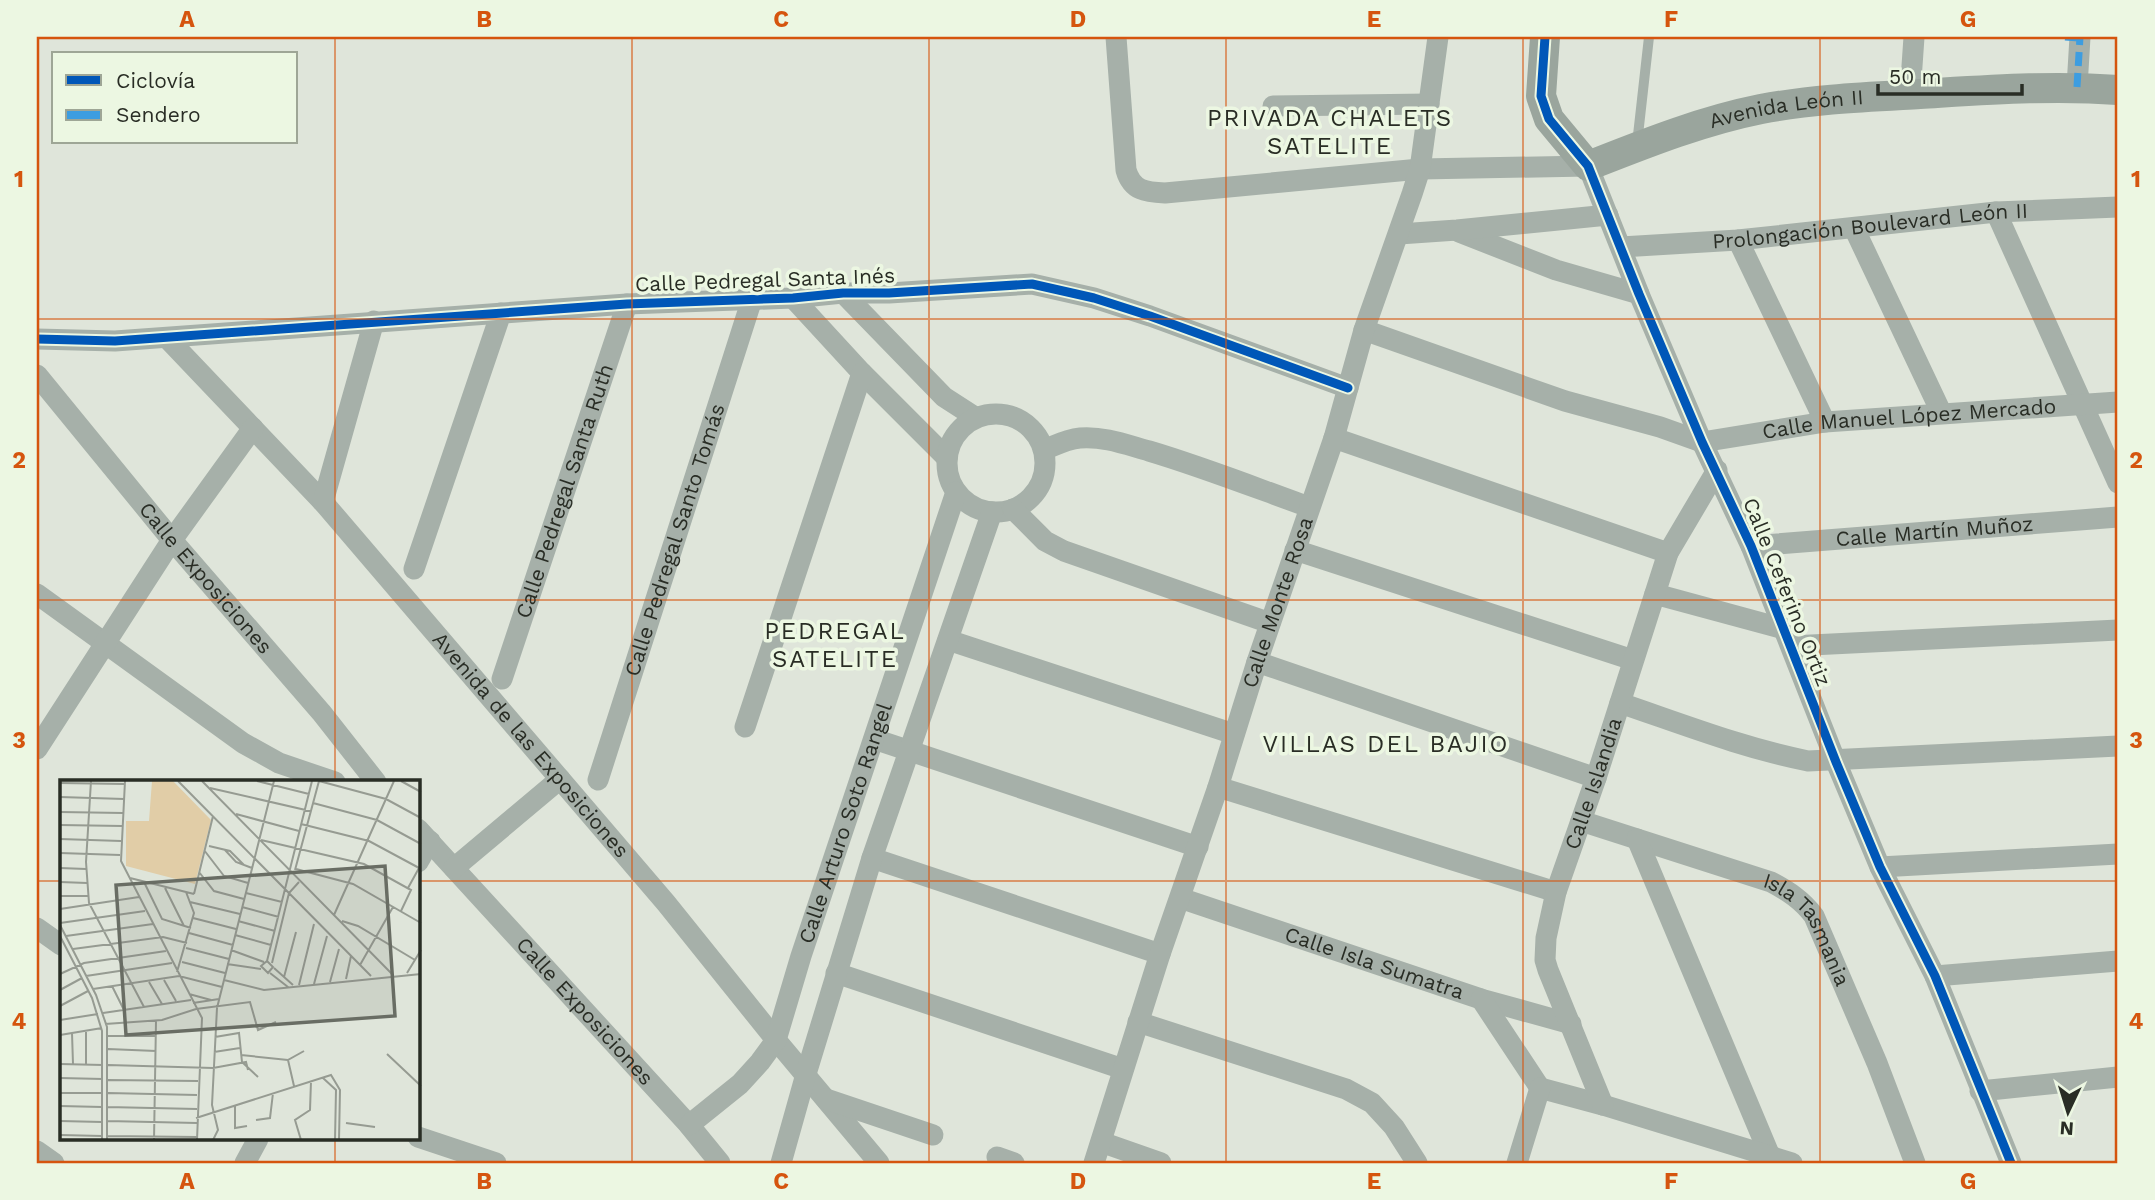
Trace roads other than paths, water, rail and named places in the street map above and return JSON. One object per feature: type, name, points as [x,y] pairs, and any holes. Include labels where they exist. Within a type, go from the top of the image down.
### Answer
[{"type":"street","points":[[1116,37],[1124,153],[1129,179],[1136,189],[1166,193],[1420,169],[1588,166]]},
{"type":"street","name":"Calle Monte Rosa","points":[[1094,1163],[1160,954],[1334,438],[1364,330],[1420,169],[1438,37]]},
{"type":"street","name":"Calle Ceferino Ortiz","points":[[1545,37],[1541,96],[1549,119],[1588,166],[1639,294],[1751,546],[1880,867],[1935,976],[2011,1163]]},
{"type":"street","points":[[1910,95],[1914,37]]},
{"type":"street","points":[[2075,37],[2077,87]]},
{"type":"street","name":"Avenida León II","points":[[1588,166],[1701,125],[1759,110],[1808,102],[2028,88],[2118,90]]},
{"type":"street","points":[[1273,106],[1429,104]]},
{"type":"street","name":"Prolongación Boulevard León II","points":[[1621,247],[1738,240],[1996,212],[2118,207]]},
{"type":"street","points":[[1996,212],[2118,483]]},
{"type":"street","points":[[1399,234],[1608,215]]},
{"type":"street","points":[[1854,228],[1941,412]]},
{"type":"street","points":[[1457,230],[1556,270],[1639,294]]},
{"type":"street","points":[[1738,240],[1825,422]]},
{"type":"street","name":"Calle Pedregal Santa Inés","points":[[37,339],[115,341],[627,303],[793,298],[1032,284],[1094,298],[1150,316],[1348,388]]},
{"type":"street","points":[[843,293],[944,397],[975,417]]},
{"type":"street","points":[[793,298],[862,373],[947,458]]},
{"type":"street","name":"Calle Pedregal Santo Tomás","points":[[597,780],[752,299]]},
{"type":"street","name":"Calle Pedregal Santa Ruth","points":[[502,678],[627,303]]},
{"type":"street","points":[[414,569],[501,313]]},
{"type":"street","points":[[323,502],[374,321]]},
{"type":"street","points":[[1364,330],[1565,401],[1660,427],[1703,442]]},
{"type":"street","name":"Avenida de las Exposiciones","points":[[167,338],[323,502],[666,903],[879,1163]]},
{"type":"street","points":[[745,727],[862,373]]},
{"type":"street","name":"Calle Exposiciones","points":[[37,375],[172,540],[303,691],[374,780]]},
{"type":"street","name":"Calle Manuel López Mercado","points":[[1703,442],[1825,422],[2118,402]]},
{"type":"street","points":[[992,413],[1010,415],[1025,422],[1037,435],[1044,450],[1046,465],[1036,492],[1026,502],[1002,510],[972,506],[956,492],[948,476],[947,458],[951,441],[961,427],[975,417],[992,413]]},
{"type":"street","points":[[37,748],[172,540],[253,428]]},
{"type":"street","points":[[1044,450],[1079,438],[1123,443],[1309,507]]},
{"type":"street","points":[[1334,438],[1668,553]]},
{"type":"street","name":"Calle Islandia","points":[[1603,1105],[1545,960],[1546,938],[1556,892],[1597,778],[1668,553],[1717,470]]},
{"type":"street","name":"Calle Arturo Soto Rangel","points":[[689,1125],[740,1084],[776,1040],[801,956],[956,492]]},
{"type":"street","points":[[1002,510],[1045,541],[1064,551],[1270,623]]},
{"type":"street","name":"Calle Arturo Soto Rangel","points":[[781,1163],[872,858],[948,640],[1002,510]]},
{"type":"street","name":"Calle Martín Muñoz","points":[[1751,546],[2118,517]]},
{"type":"street","points":[[1295,550],[1633,660]]},
{"type":"street","points":[[37,594],[243,743],[279,763],[329,780]]},
{"type":"street","points":[[1655,594],[1787,638],[2118,630]]},
{"type":"street","points":[[948,640],[1234,734]]},
{"type":"street","points":[[1257,662],[1597,778]]},
{"type":"street","points":[[1620,703],[1776,755],[1808,761],[1836,762],[2118,746]]},
{"type":"street","points":[[874,739],[1198,847]]},
{"type":"street","points":[[454,868],[559,779]]},
{"type":"street","points":[[1218,787],[1556,892]]},
{"type":"street","name":"Isla Tasmania","points":[[1581,821],[1771,882],[1786,889],[1806,906],[1814,916],[1915,1163]]},
{"type":"street","points":[[420,853],[424,835]]},
{"type":"street","name":"Calle Exposiciones","points":[[424,835],[689,1125],[720,1163]]},
{"type":"street","points":[[1637,839],[1770,1156]]},
{"type":"street","points":[[1880,867],[2118,854]]},
{"type":"street","points":[[872,858],[1160,954]]},
{"type":"street","name":"Calle Isla Sumatra","points":[[1180,898],[1481,999],[1571,1024]]},
{"type":"street","points":[[37,928],[60,944]]},
{"type":"street","points":[[1935,976],[2118,961]]},
{"type":"street","points":[[836,973],[1123,1069]]},
{"type":"street","points":[[1481,999],[1540,1088],[1792,1163]]},
{"type":"street","points":[[1138,1022],[1346,1089],[1373,1103],[1394,1128],[1417,1163]]},
{"type":"street","points":[[1980,1091],[2118,1077]]},
{"type":"street","points":[[1517,1163],[1540,1088]]},
{"type":"street","points":[[826,1099],[933,1135]]},
{"type":"street","points":[[420,1138],[496,1163]]},
{"type":"street","points":[[245,1163],[257,1140]]},
{"type":"street","points":[[1101,1142],[1161,1163]]},
{"type":"street","points":[[37,1151],[54,1163]]},
{"type":"lane","points":[[1637,147],[1649,37]]},
{"type":"district","name":"PRIVADA CHALETS SATELITE","points":[[1330,132]]},
{"type":"district","name":"PEDREGAL SATELITE","points":[[835,645]]},
{"type":"district","name":"VILLAS DEL BAJIO","points":[[1386,744]]}]
